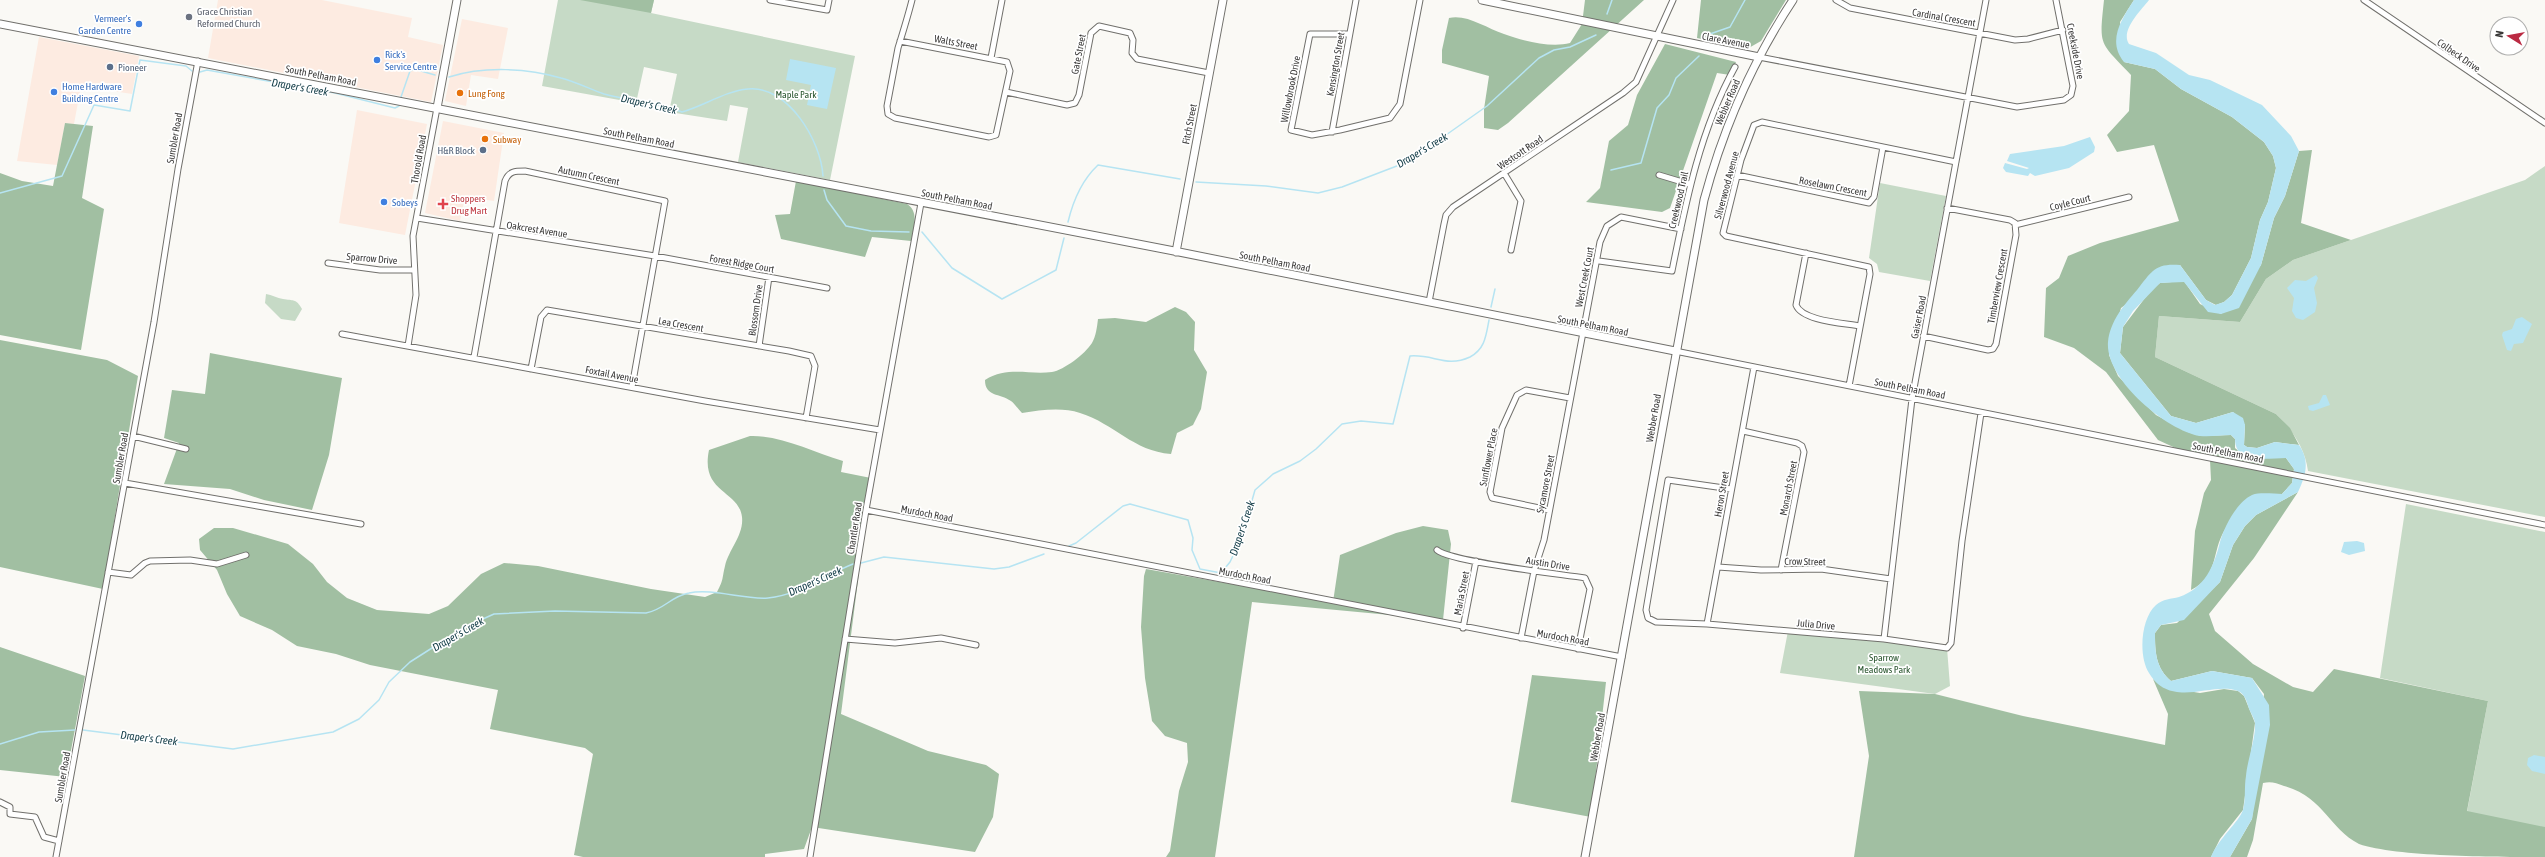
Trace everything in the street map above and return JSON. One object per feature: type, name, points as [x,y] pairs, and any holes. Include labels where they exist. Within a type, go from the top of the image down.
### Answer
[{"type":"main road","name":"Thorold Road","points":[[437,108],[457,0]]},
{"type":"main road","name":"Fitch Street","points":[[1176,252],[1223,0]]},
{"type":"main road","name":"Clare Avenue","points":[[1482,0],[1495,1],[1657,37],[1759,57]]},
{"type":"main road","name":"Webber Road","points":[[1585,857],[1622,657],[1675,351],[1704,200],[1712,171],[1732,116],[1759,57],[1793,0]]},
{"type":"main road","name":"South Pelham Road","points":[[0,24],[198,61],[921,202],[1675,351]]},
{"type":"street","points":[[770,0],[827,10],[830,0]]},
{"type":"street","name":"Walts Street","points":[[900,41],[1002,60],[1010,63],[1006,92],[998,131],[995,137],[895,118],[885,114],[900,41],[912,0]]},
{"type":"street","points":[[991,58],[1002,0]]},
{"type":"street","name":"Kensington Street","points":[[1332,132],[1356,0]]},
{"type":"street","name":"Willowbrook Drive","points":[[1349,34],[1310,34],[1291,130],[1312,135],[1332,132],[1390,118],[1400,104],[1420,0]]},
{"type":"street","name":"Westcott Road","points":[[1429,302],[1446,215],[1458,203],[1623,93],[1636,82],[1673,0]]},
{"type":"street","name":"Cardinal Crescent","points":[[1836,0],[1850,8],[2022,40],[2063,30]]},
{"type":"street","name":"Gaiser Road","points":[[1884,639],[1912,399],[1986,0]]},
{"type":"street","name":"Creekside Drive","points":[[1968,98],[2017,108],[2068,98],[2073,86],[2056,0]]},
{"type":"street","name":"Colbeck Drive","points":[[2364,0],[2545,123]]},
{"type":"street","name":"Gate Street","points":[[1006,92],[1068,105],[1075,103],[1079,97],[1093,26],[1101,26],[1132,33],[1132,53],[1138,59],[1209,73]]},
{"type":"street","name":"Clare Avenue","points":[[1759,57],[1968,98]]},
{"type":"street","name":"Sumbler Road","points":[[56,857],[125,483],[198,61]]},
{"type":"street","name":"Creekwood Trail","points":[[1599,261],[1672,271],[1690,184],[1723,89],[1735,67]]},
{"type":"street","name":"Thorold Road","points":[[408,346],[416,295],[412,245],[437,108]]},
{"type":"street","name":"Silverwood Avenue","points":[[1849,386],[1870,274],[1869,267],[1724,235],[1737,175],[1752,129],[1758,122],[1956,162]]},
{"type":"street","name":"Roselawn Crescent","points":[[1737,175],[1869,203],[1874,197],[1883,147]]},
{"type":"street","name":"Autumn Crescent","points":[[474,357],[491,269],[495,232],[507,176],[514,171],[525,171],[665,201],[632,387]]},
{"type":"street","points":[[1504,173],[1521,202],[1511,250]]},
{"type":"street","points":[[1660,175],[1690,184]]},
{"type":"street","name":"Coyle Court","points":[[2015,225],[2129,197]]},
{"type":"street","name":"Chantler Road","points":[[810,857],[866,510],[921,202]]},
{"type":"street","points":[[1947,208],[2010,220],[2015,225]]},
{"type":"street","name":"West Creek Court","points":[[1582,333],[1600,242],[1607,226],[1621,217],[1681,229]]},
{"type":"street","name":"Oakcrest Avenue","points":[[417,218],[495,232],[655,256]]},
{"type":"street","name":"Timberview Crescent","points":[[1923,336],[1988,350],[1993,349],[1996,344],[2016,235],[2015,225]]},
{"type":"street","points":[[1806,253],[1796,305],[1799,312],[1807,316],[1860,326]]},
{"type":"street","name":"Forest Ridge Court","points":[[655,256],[827,288]]},
{"type":"street","name":"Sparrow Drive","points":[[328,263],[380,270],[414,270]]},
{"type":"street","name":"Blossom Drive","points":[[759,346],[769,277]]},
{"type":"street","name":"Lea Crescent","points":[[532,369],[541,317],[547,310],[805,354],[813,360],[815,366],[806,418]]},
{"type":"street","name":"Sycamore Street","points":[[1520,638],[1534,570],[1549,510],[1582,333]]},
{"type":"street","name":"Foxtail Avenue","points":[[342,334],[632,387],[880,430]]},
{"type":"street","name":"South Pelham Road","points":[[1675,351],[2545,524]]},
{"type":"street","name":"Heron Street","points":[[1707,624],[1754,367]]},
{"type":"street","name":"Sunflower Place","points":[[1549,510],[1492,498],[1490,492],[1502,428],[1517,395],[1526,390],[1570,398]]},
{"type":"street","name":"Julia Drive","points":[[1731,489],[1668,480],[1646,610],[1648,618],[1656,622],[1707,624],[1884,639],[1947,648],[1951,643],[1962,541],[1981,413]]},
{"type":"street","name":"Monarch Street","points":[[1742,431],[1797,443],[1802,446],[1804,452],[1781,570]]},
{"type":"street","points":[[133,436],[186,449]]},
{"type":"street","points":[[125,483],[361,524]]},
{"type":"street","name":"Murdoch Road","points":[[866,510],[1463,628],[1622,657]]},
{"type":"street","name":"Austin Drive","points":[[1437,550],[1442,554],[1476,561],[1585,578],[1589,582],[1590,589],[1578,649]]},
{"type":"street","points":[[108,572],[131,575],[145,563],[150,561],[190,560],[217,564],[246,555]]},
{"type":"street","name":"Maria Street","points":[[1463,628],[1476,561]]},
{"type":"street","name":"Crow Street","points":[[1718,567],[1781,570],[1821,569],[1891,579]]},
{"type":"street","points":[[845,639],[895,643],[941,638],[976,645]]},
{"type":"street","points":[[0,802],[10,807],[10,814],[35,817],[44,837],[59,841]]},
{"type":"shaded area","points":[[218,0],[322,0],[412,18],[408,37],[443,45],[431,102],[208,58]]},
{"type":"shaded area","points":[[462,19],[508,28],[498,79],[471,75],[466,106],[445,101]]},
{"type":"shaded area","points":[[39,37],[139,56],[132,94],[81,86],[74,124],[65,123],[57,165],[17,161]]},
{"type":"shaded area","points":[[357,110],[427,124],[405,235],[339,223]]},
{"type":"shaded area","points":[[443,121],[504,133],[494,201],[465,197],[460,221],[425,213]]},
{"type":"green space","name":"Maple Park","points":[[558,0],[654,0],[651,13],[855,56],[830,180],[738,162],[748,108],[730,105],[727,121],[669,112],[677,74],[644,67],[636,103],[542,86]]},
{"type":"green space","points":[[580,0],[654,0],[651,13]]},
{"type":"green space","points":[[1585,0],[1644,0],[1508,123],[1498,130],[1484,128],[1484,109],[1489,76],[1442,63],[1442,50],[1449,18],[1456,17],[1470,20],[1504,34],[1528,41],[1554,45],[1570,43],[1582,24]]},
{"type":"green space","points":[[1701,0],[1786,0],[1761,41],[1747,49],[1697,38]]},
{"type":"green space","points":[[2104,0],[2134,0],[2120,22],[2124,62],[2155,69],[2181,89],[2232,117],[2264,142],[2273,156],[2276,168],[2268,202],[2260,220],[2251,258],[2232,295],[2224,302],[2216,305],[2206,300],[2180,265],[2121,308],[2109,355],[2118,376],[2156,415],[2188,432],[2201,436],[2231,435],[2235,439],[2235,448],[2247,458],[2286,458],[2294,469],[2292,483],[2282,494],[2253,495],[2236,514],[2222,535],[2210,572],[2199,585],[2191,590],[2195,531],[2204,493],[2211,480],[2210,460],[2193,456],[2158,440],[2106,372],[2074,348],[2044,337],[2046,288],[2059,278],[2068,256],[2100,243],[2179,221],[2154,145],[2117,152],[2107,135],[2129,111],[2131,75],[2107,49],[2104,42],[2102,27]]},
{"type":"green space","points":[[1665,44],[1736,62],[1730,75],[1717,73],[1670,208],[1662,212],[1586,202],[1600,188],[1609,141],[1628,125],[1637,95]]},
{"type":"green space","points":[[65,123],[93,126],[82,198],[104,209],[81,350],[0,335],[0,173],[22,181],[53,186]]},
{"type":"green space","points":[[2312,150],[2301,223],[2351,240],[2293,260],[2266,279],[2240,322],[2159,316],[2155,357],[2276,414],[2290,428],[2299,445],[2275,442],[2257,448],[2247,447],[2244,445],[2245,425],[2233,412],[2196,423],[2171,416],[2120,353],[2123,327],[2151,290],[2160,283],[2184,281],[2200,304],[2221,314],[2261,265],[2274,218],[2285,196],[2299,151]]},
{"type":"green space","points":[[2545,166],[2545,517],[2308,471],[2301,447],[2287,426],[2276,414],[2155,357],[2159,316],[2240,322],[2266,279],[2293,260],[2525,180]]},
{"type":"green space","points":[[796,181],[907,204],[911,207],[915,216],[911,241],[872,237],[865,257],[781,239],[775,215],[790,214]]},
{"type":"green space","points":[[1880,183],[1946,196],[1930,281],[1879,272],[1877,264],[1869,258]]},
{"type":"green space","points":[[266,294],[298,303],[302,309],[295,321],[281,319],[265,303]]},
{"type":"green space","points":[[1175,307],[1186,312],[1195,322],[1194,350],[1207,372],[1201,409],[1193,425],[1177,433],[1171,454],[1146,448],[1104,424],[1073,411],[1044,410],[1022,413],[1007,398],[990,392],[986,385],[985,380],[1002,373],[1052,372],[1068,365],[1084,352],[1092,343],[1098,319],[1115,318],[1146,322]]},
{"type":"green space","points":[[0,340],[107,360],[138,376],[103,589],[0,567]]},
{"type":"green space","points":[[210,353],[342,378],[329,455],[312,510],[264,500],[230,489],[164,484],[179,443],[164,438],[172,390],[205,394]]},
{"type":"green space","points":[[750,436],[774,438],[797,445],[843,461],[841,472],[871,478],[841,714],[928,751],[986,765],[999,774],[993,817],[975,852],[812,827],[804,849],[765,854],[765,857],[583,857],[574,855],[593,754],[585,748],[490,729],[498,690],[370,665],[336,654],[297,646],[272,630],[240,616],[227,594],[217,570],[200,550],[199,539],[214,528],[233,528],[288,544],[313,564],[327,582],[347,598],[377,610],[429,614],[448,606],[481,574],[504,563],[538,566],[651,589],[705,597],[717,592],[722,581],[727,560],[739,536],[742,524],[742,517],[739,508],[734,501],[721,490],[710,475],[708,464],[709,450]]},
{"type":"green space","points":[[2298,492],[2254,558],[2209,614],[2215,631],[2253,664],[2293,687],[2313,692],[2334,669],[2488,701],[2467,811],[2545,827],[2545,857],[2422,854],[2397,852],[2359,844],[2340,830],[2318,805],[2309,798],[2298,791],[2269,782],[2263,783],[2253,840],[2247,857],[2230,857],[2252,819],[2264,694],[2252,678],[2212,671],[2171,681],[2162,671],[2157,660],[2155,633],[2161,625],[2177,623],[2220,582],[2233,545],[2245,526],[2256,515]]},
{"type":"green space","points":[[2406,504],[2545,532],[2545,831],[2467,812],[2488,701],[2380,678]]},
{"type":"green space","points":[[1423,526],[1448,530],[1451,544],[1443,620],[1252,602],[1215,857],[1166,857],[1170,851],[1179,791],[1188,762],[1187,743],[1165,736],[1152,721],[1145,678],[1141,627],[1144,576],[1146,569],[1333,602],[1340,555],[1396,533]]},
{"type":"green space","name":"Sparrow Meadows Park","points":[[1788,631],[1947,648],[1950,686],[1935,694],[1780,673]]},
{"type":"green space","points":[[0,647],[85,676],[66,777],[0,770]]},
{"type":"green space","points":[[1532,675],[1606,682],[1591,817],[1511,802]]},
{"type":"green space","points":[[2153,679],[2163,687],[2200,693],[2224,689],[2238,691],[2244,696],[2255,723],[2243,810],[2220,839],[2211,857],[1854,857],[1869,756],[1859,691],[1935,694],[2023,716],[2165,745],[2168,714]]},
{"type":"water","points":[[2134,0],[2149,0],[2129,27],[2127,39],[2129,44],[2156,53],[2189,75],[2210,80],[2262,105],[2291,136],[2299,151],[2285,196],[2274,218],[2261,265],[2239,308],[2221,314],[2208,312],[2184,282],[2160,283],[2133,311],[2123,327],[2120,353],[2171,416],[2196,423],[2233,412],[2243,418],[2245,425],[2244,445],[2247,447],[2257,448],[2275,442],[2299,445],[2305,457],[2305,474],[2298,492],[2256,515],[2245,526],[2233,545],[2220,582],[2184,620],[2161,625],[2155,633],[2157,660],[2162,671],[2171,681],[2212,671],[2252,678],[2269,705],[2270,725],[2252,819],[2230,857],[2211,857],[2218,844],[2241,815],[2243,810],[2247,770],[2255,729],[2254,719],[2245,698],[2238,691],[2216,689],[2180,692],[2169,690],[2158,684],[2149,673],[2143,657],[2142,647],[2144,628],[2151,611],[2156,605],[2164,600],[2179,597],[2188,593],[2202,582],[2215,559],[2228,522],[2241,503],[2246,498],[2255,494],[2282,494],[2292,483],[2294,469],[2286,458],[2262,459],[2246,456],[2240,453],[2236,447],[2235,439],[2231,435],[2200,436],[2186,432],[2171,424],[2140,401],[2127,386],[2116,371],[2110,356],[2108,342],[2109,334],[2115,320],[2123,308],[2151,273],[2159,267],[2165,265],[2180,265],[2206,300],[2215,305],[2224,302],[2232,295],[2251,258],[2260,220],[2268,202],[2276,168],[2273,156],[2264,142],[2232,117],[2181,89],[2155,69],[2124,62],[2119,54],[2116,38],[2121,23]]},
{"type":"water","points":[[790,59],[836,68],[827,109],[807,105],[811,85],[786,80]]},
{"type":"water","points":[[2090,137],[2095,147],[2094,152],[2069,168],[2035,176],[2030,173],[2028,176],[2006,172],[2003,168],[2005,163],[2027,169],[2029,168],[2007,161],[2010,154],[2064,146]]},
{"type":"water","points":[[2316,275],[2318,278],[2314,288],[2317,303],[2315,312],[2303,320],[2296,318],[2292,311],[2294,298],[2287,288],[2295,280],[2306,281]]},
{"type":"water","points":[[2522,317],[2532,324],[2523,343],[2514,344],[2511,351],[2507,350],[2502,335],[2503,332],[2512,329],[2516,319]]},
{"type":"water","points":[[2323,395],[2326,395],[2330,405],[2313,411],[2309,410],[2308,406],[2319,403]]},
{"type":"water","points":[[2357,541],[2364,543],[2365,551],[2349,555],[2341,552],[2344,542]]},
{"type":"water","points":[[2534,755],[2545,757],[2545,774],[2532,771],[2527,765],[2528,758]]},
{"type":"waterway","name":"Draper's Creek","points":[[1607,14],[1612,0]]},
{"type":"waterway","name":"Draper's Creek","points":[[1707,35],[1730,27],[1745,0]]},
{"type":"waterway","name":"Draper's Creek","points":[[1196,182],[1266,186],[1318,193],[1342,187],[1402,164],[1487,106],[1539,58],[1554,50],[1570,47],[1596,35]]},
{"type":"waterway","name":"Draper's Creek","points":[[1611,170],[1641,163],[1657,108],[1669,95],[1676,78],[1699,56]]},
{"type":"waterway","name":"Draper's Creek","points":[[0,193],[62,176],[94,105],[130,111],[140,60],[186,66],[192,71]]},
{"type":"waterway","name":"Draper's Creek","points":[[401,97],[410,71],[414,69],[435,75]]},
{"type":"waterway","name":"Draper's Creek","points":[[200,72],[207,70],[335,93],[395,108],[399,106]]},
{"type":"waterway","name":"Draper's Creek","points":[[449,77],[462,73],[491,70],[520,70],[534,72],[567,80],[604,94],[663,106],[682,112],[739,90],[763,90],[776,96],[789,106],[800,118],[816,147],[821,162],[823,176]]},
{"type":"waterway","points":[[1068,222],[1079,191],[1087,177],[1098,165],[1180,179]]},
{"type":"waterway","name":"Draper's Creek","points":[[824,190],[827,200],[846,226],[871,231],[909,232]]},
{"type":"waterway","name":"Draper's Creek","points":[[922,232],[952,268],[1002,299],[1056,270],[1064,238]]},
{"type":"waterway","points":[[1491,307],[1495,289]]},
{"type":"waterway","name":"Draper's Creek","points":[[1069,546],[1076,543],[1123,506],[1130,504],[1188,520],[1193,538],[1192,550],[1200,569],[1221,573],[1230,562],[1241,539],[1255,490],[1273,474],[1300,461],[1316,449],[1342,424],[1361,421],[1393,424],[1410,356],[1447,361],[1462,360],[1470,357],[1482,346],[1486,337],[1489,320]]},
{"type":"waterway","name":"Draper's Creek","points":[[861,563],[884,557],[994,569],[1009,567],[1044,554]]},
{"type":"waterway","name":"Draper's Creek","points":[[83,730],[233,749],[333,732],[359,719],[379,700],[389,682],[410,662],[465,627],[494,614],[555,611],[646,613],[658,609],[677,597],[698,592],[768,598],[801,589],[853,564]]},
{"type":"waterway","name":"Draper's Creek","points":[[0,744],[39,732],[75,730]]},
{"type":"place","name":"Grace Christian Reformed Church","points":[[189,17]]},
{"type":"place","name":"Vermeer's Garden Centre","points":[[139,24]]},
{"type":"place","name":"Rick's Service Centre","points":[[377,60]]},
{"type":"place","name":"Pioneer","points":[[110,67]]},
{"type":"place","name":"Home Hardware Building Centre","points":[[54,92]]},
{"type":"place","name":"Lung Fong","points":[[460,93]]},
{"type":"place","name":"Subway","points":[[485,139]]},
{"type":"place","name":"H&R Block","points":[[483,150]]},
{"type":"place","name":"Sobeys","points":[[384,202]]},
{"type":"place","name":"Shoppers Drug Mart","points":[[443,204]]}]
